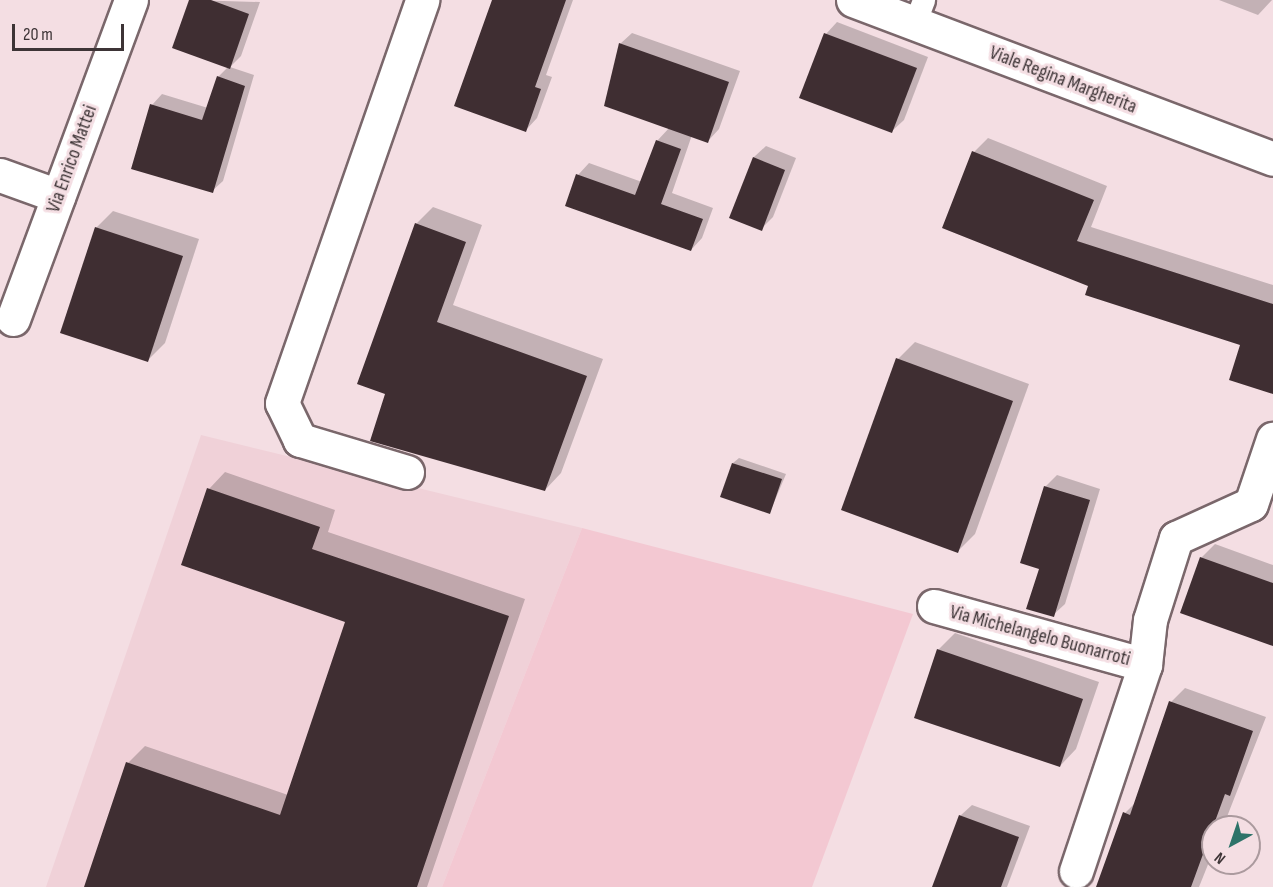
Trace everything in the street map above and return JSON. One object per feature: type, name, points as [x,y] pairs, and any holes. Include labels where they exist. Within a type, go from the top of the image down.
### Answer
[{"type":"street","name":"Via Enrico Mattei","points":[[13,319],[131,0]]},
{"type":"street","points":[[407,472],[300,440],[282,404],[422,0]]},
{"type":"street","name":"Viale Regina Margherita","points":[[853,0],[920,12],[1273,159]]},
{"type":"street","points":[[0,175],[58,196]]},
{"type":"street","name":"Via Michelangelo Buonarroti","points":[[1076,872],[1145,665],[1150,620],[1176,538],[1251,504],[1273,439]]},
{"type":"street","name":"Via Michelangelo Buonarroti","points":[[934,606],[1145,665]]},
{"type":"shaded area","points":[[201,435],[582,528],[442,887],[46,887]]},
{"type":"shaded area","points":[[582,528],[913,614],[812,887],[442,887]]},
{"type":"building","points":[[189,0],[211,0],[249,14],[230,69],[172,48]]},
{"type":"building","points":[[492,0],[566,0],[535,87],[541,89],[526,132],[454,106]]},
{"type":"building","points":[[824,33],[917,68],[892,133],[799,98]]},
{"type":"building","points":[[619,43],[729,82],[708,143],[604,106]]},
{"type":"building","points":[[217,76],[245,86],[213,193],[131,169],[150,104],[202,120]]},
{"type":"building","points":[[656,140],[681,149],[661,204],[703,219],[691,251],[565,206],[576,174],[635,195]]},
{"type":"building","points":[[972,151],[1094,200],[1077,241],[1273,304],[1273,394],[1229,380],[1240,345],[1085,295],[1088,286],[942,228]]},
{"type":"building","points":[[753,157],[785,170],[762,231],[729,218]]},
{"type":"building","points":[[415,223],[466,242],[437,322],[587,376],[545,491],[370,441],[385,394],[357,384]]},
{"type":"building","points":[[95,227],[183,256],[148,362],[60,333]]},
{"type":"building","points":[[896,358],[1013,401],[958,553],[841,510]]},
{"type":"building","points":[[732,463],[782,479],[770,514],[720,497]]},
{"type":"building","points":[[1044,486],[1090,500],[1054,617],[1026,609],[1039,569],[1020,563]]},
{"type":"building","points":[[207,488],[320,527],[312,549],[509,616],[417,887],[84,887],[126,762],[280,815],[345,622],[181,565]]},
{"type":"building","points":[[1200,557],[1273,583],[1273,646],[1180,613]]},
{"type":"building","points":[[937,649],[1083,699],[1060,767],[914,718]]},
{"type":"building","points":[[1169,701],[1253,731],[1230,796],[1225,794],[1217,815],[1201,815],[1201,860],[1191,887],[1096,887],[1123,812],[1130,815]]},
{"type":"building","points":[[959,815],[1019,837],[1001,887],[932,887]]}]
